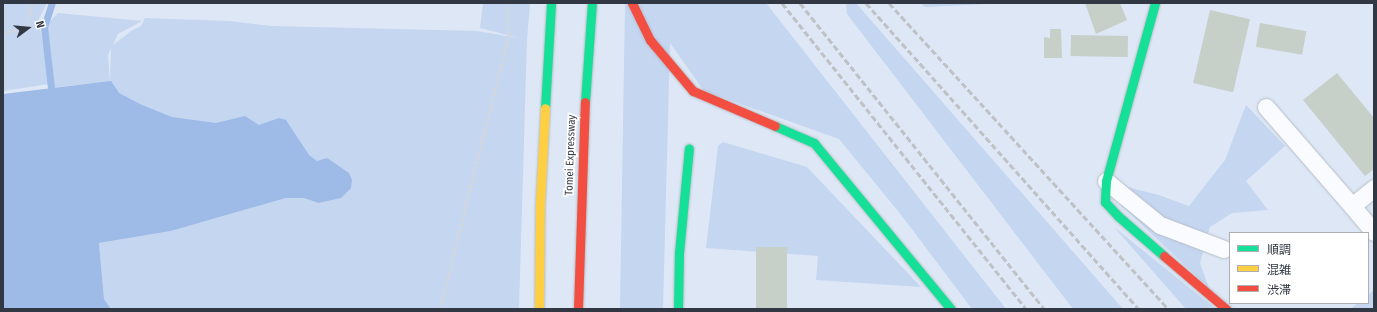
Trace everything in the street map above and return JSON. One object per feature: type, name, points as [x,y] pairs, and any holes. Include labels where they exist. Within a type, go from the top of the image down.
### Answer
[{"type":"main road","points":[[539,309],[540,203],[551,3]]},
{"type":"main road","name":"Tomei Expressway","points":[[578,309],[586,87],[592,3]]},
{"type":"main road","points":[[632,3],[650,40],[693,91],[814,143],[951,309]]},
{"type":"main road","points":[[1156,3],[1106,181],[1105,202],[1118,216],[1226,309]]},
{"type":"main road","points":[[678,309],[679,253],[689,148]]},
{"type":"street","points":[[1266,107],[1374,232]]},
{"type":"street","points":[[1106,181],[1160,225],[1224,249]]},
{"type":"street","points":[[1352,206],[1374,188]]},
{"type":"path","points":[[3,34],[26,26],[32,3]]},
{"type":"path","points":[[440,309],[509,35],[507,3]]},
{"type":"shaded area","points":[[3,3],[47,3],[39,19],[49,84],[3,91]]},
{"type":"shaded area","points":[[483,3],[530,3],[527,40],[519,309],[111,309],[104,299],[99,243],[171,231],[286,198],[304,198],[318,203],[206,137],[75,85],[51,88],[44,27],[58,13],[142,21],[118,34],[113,45],[131,31],[141,26],[145,18],[229,21],[272,26],[477,31],[519,38],[480,28]],"holes":[[[111,48],[110,83],[108,55]]]},
{"type":"shaded area","points":[[625,3],[766,3],[1006,309],[972,309],[902,216],[839,139],[704,91],[670,43],[663,309],[620,309]]},
{"type":"shaded area","points":[[846,3],[856,3],[1123,309],[1073,309],[847,14]]},
{"type":"shaded area","points":[[920,3],[1008,3],[925,7]]},
{"type":"shaded area","points":[[111,81],[119,93],[142,105],[172,117],[216,123],[245,116],[259,125],[279,118],[286,120],[309,155],[317,161],[327,158],[349,173],[352,180],[351,188],[341,198],[318,203],[304,198],[286,198],[171,231],[99,243],[104,299],[111,309],[3,309],[3,94]]},
{"type":"shaded area","points":[[1246,105],[1285,146],[1246,181],[1268,210],[1232,213],[1210,227],[1200,263],[1209,288],[1121,205],[1123,186],[1159,195],[1189,206],[1225,160]]},
{"type":"shaded area","points":[[723,142],[807,167],[921,287],[816,280],[818,256],[706,248],[718,146]]},
{"type":"shaded area","points":[[1114,227],[1216,309],[1186,309]]},
{"type":"shaded area","points":[[1374,290],[1374,309],[1350,309],[1357,304],[1369,304],[1369,294]]},
{"type":"building","points":[[1085,3],[1120,3],[1127,20],[1096,34]]},
{"type":"building","points":[[1210,10],[1250,19],[1233,92],[1193,83]]},
{"type":"building","points":[[1260,23],[1306,31],[1302,55],[1256,47]]},
{"type":"building","points":[[1050,29],[1061,29],[1062,58],[1044,58],[1044,37],[1050,38]]},
{"type":"building","points":[[1071,35],[1128,36],[1128,57],[1071,56]]},
{"type":"building","points":[[1337,73],[1374,118],[1374,169],[1365,176],[1303,100]]},
{"type":"building","points":[[756,247],[787,247],[787,309],[756,309]]},
{"type":"waterway","points":[[51,88],[44,27],[52,3]]},
{"type":"railway","points":[[782,3],[1026,309]]},
{"type":"railway","points":[[800,3],[1044,309]]},
{"type":"railway","points":[[866,3],[1139,309]]},
{"type":"railway","points":[[889,3],[1168,309]]},
{"type":"traffic: fast","points":[[545,108],[551,3]]},
{"type":"traffic: fast","points":[[585,102],[592,3]]},
{"type":"traffic: fast","points":[[1155,3],[1106,181],[1105,202],[1118,216],[1164,256]]},
{"type":"traffic: fast","points":[[775,126],[814,143],[951,309]]},
{"type":"traffic: fast","points":[[678,309],[679,253],[689,148]]},
{"type":"traffic: slow","points":[[539,309],[540,203],[545,108]]},
{"type":"traffic: jam","points":[[632,3],[650,40],[693,91],[775,126]]},
{"type":"traffic: jam","points":[[578,309],[585,102]]},
{"type":"traffic: jam","points":[[1164,256],[1226,309]]}]
